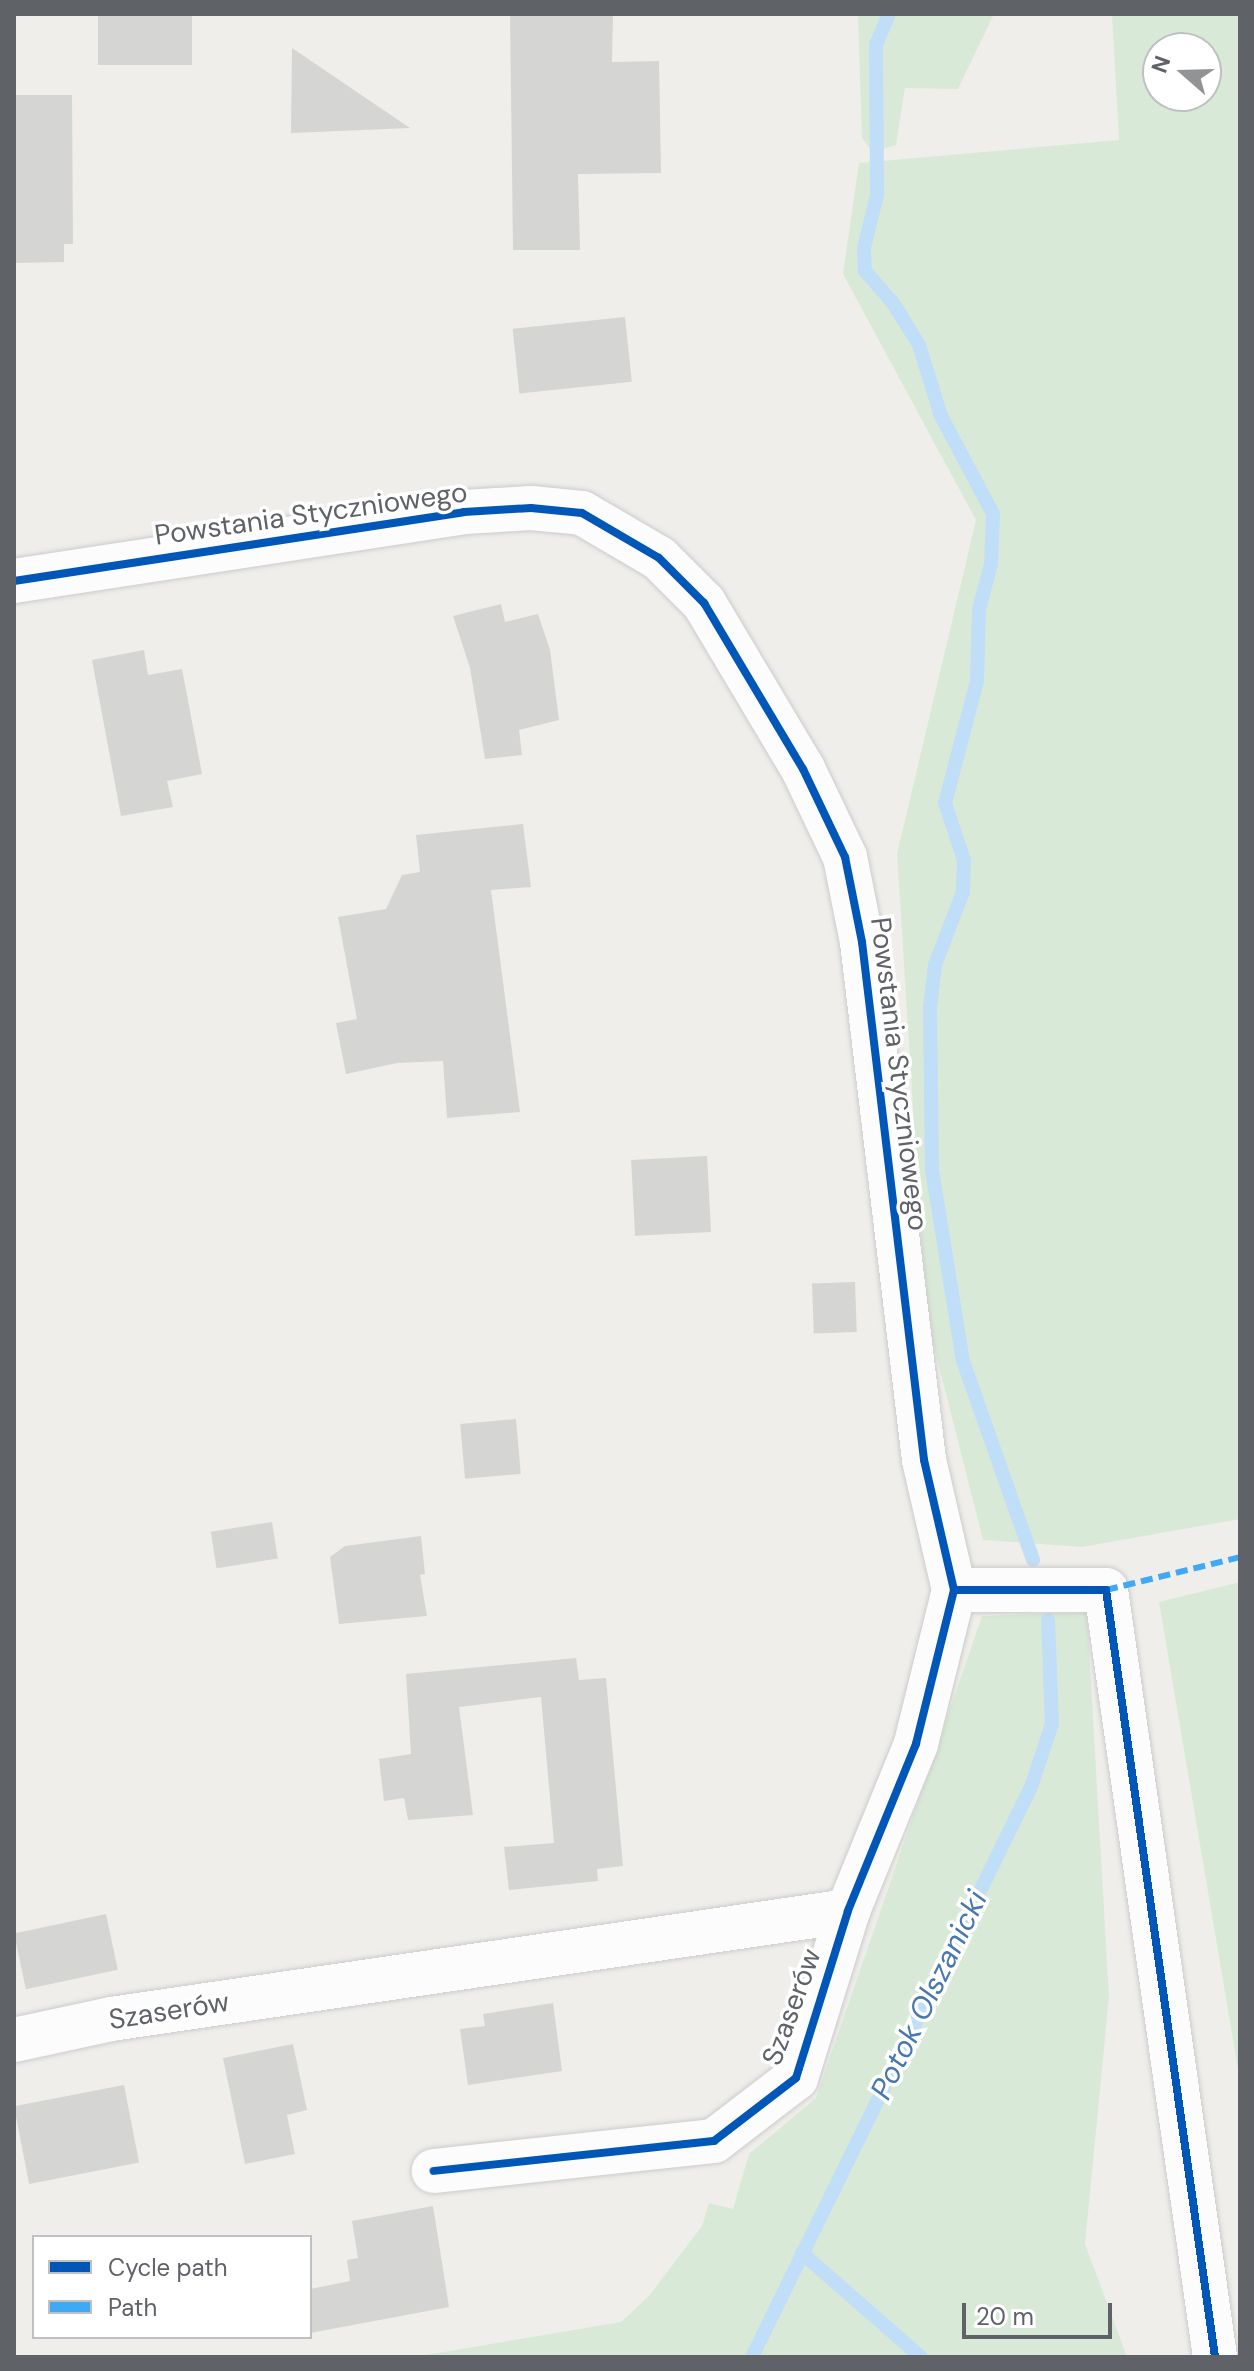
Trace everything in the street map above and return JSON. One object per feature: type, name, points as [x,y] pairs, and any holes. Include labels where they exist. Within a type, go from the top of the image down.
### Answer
[{"type":"street","name":"Powstania Styczniowego","points":[[14,581],[464,512],[531,508],[582,513],[628,536],[704,603],[803,769],[845,857],[862,942],[924,1460],[954,1590]]},
{"type":"street","points":[[954,1590],[1106,1590],[1215,2357]]},
{"type":"street","name":"Szaserów","points":[[434,2171],[714,2141],[796,2078],[848,1911],[916,1744],[954,1590]]},
{"type":"street","name":"Szaserów","points":[[14,2040],[111,2019],[848,1911]]},
{"type":"green space","points":[[858,14],[994,14],[958,89],[905,88],[896,145],[873,152],[862,138]]},
{"type":"green space","points":[[1112,14],[1240,14],[1240,1519],[1082,1547],[983,1540],[926,1315],[897,854],[976,520],[843,274],[859,163],[1119,140]]},
{"type":"green space","points":[[1240,1582],[1240,2081],[1159,1602]]},
{"type":"green space","points":[[1087,1612],[1109,1997],[1085,2244],[1127,2357],[414,2357],[621,2322],[649,2296],[702,2226],[709,2203],[733,2209],[749,2154],[816,2098],[982,1616]]},
{"type":"building","points":[[98,14],[192,14],[192,65],[98,65]]},
{"type":"building","points":[[510,14],[613,14],[612,62],[659,61],[661,173],[578,174],[580,250],[513,250]]},
{"type":"building","points":[[292,48],[410,128],[291,133]]},
{"type":"building","points":[[14,95],[72,95],[73,244],[64,244],[64,262],[14,263]]},
{"type":"building","points":[[625,317],[632,382],[519,393],[513,329]]},
{"type":"building","points":[[501,604],[505,622],[538,614],[550,650],[559,720],[519,730],[522,755],[485,759],[470,668],[453,616]]},
{"type":"building","points":[[144,650],[148,675],[182,669],[202,774],[167,781],[173,807],[121,816],[92,660]]},
{"type":"building","points":[[523,824],[531,887],[491,890],[520,1112],[447,1118],[443,1061],[397,1063],[346,1074],[336,1023],[357,1019],[338,917],[386,909],[402,875],[420,872],[416,835]]},
{"type":"building","points":[[707,1156],[711,1232],[635,1236],[631,1160]]},
{"type":"building","points":[[855,1282],[857,1332],[814,1333],[812,1284]]},
{"type":"building","points":[[516,1419],[521,1474],[465,1479],[460,1424]]},
{"type":"building","points":[[272,1522],[278,1559],[217,1568],[211,1532]]},
{"type":"building","points":[[421,1536],[425,1574],[420,1575],[427,1616],[339,1624],[330,1557],[345,1546]]},
{"type":"building","points":[[576,1658],[579,1680],[606,1678],[623,1866],[597,1869],[598,1881],[509,1890],[504,1847],[554,1843],[541,1697],[459,1707],[473,1815],[408,1820],[404,1798],[384,1801],[379,1759],[411,1754],[406,1674]]},
{"type":"building","points":[[106,1914],[118,1970],[26,1989],[14,1934]]},
{"type":"building","points":[[553,2003],[562,2071],[468,2085],[460,2029],[485,2026],[483,2014]]},
{"type":"building","points":[[293,2044],[307,2110],[287,2115],[295,2154],[245,2164],[223,2058]]},
{"type":"building","points":[[124,2085],[139,2163],[29,2184],[14,2106]]},
{"type":"building","points":[[433,2206],[449,2307],[312,2333],[312,2289],[350,2281],[347,2260],[358,2258],[352,2221]]},
{"type":"waterway","name":"Potok Olszanicki","points":[[889,14],[876,44],[877,195],[864,248],[865,271],[893,303],[919,345],[941,416],[993,514],[991,564],[979,609],[977,681],[945,803],[964,860],[963,892],[935,965],[930,1009],[932,1170],[963,1361],[1033,1560]]},
{"type":"waterway","name":"Potok Olszanicki","points":[[752,2357],[1031,1787],[1052,1724],[1048,1620]]},
{"type":"waterway","points":[[802,2253],[921,2357]]},
{"type":"marked path","points":[[1106,1590],[1240,1557]]},
{"type":"cycle path","points":[[14,581],[464,512],[531,508],[582,513],[659,558],[704,603],[803,769],[845,857],[862,942],[924,1460],[954,1590],[916,1744],[848,1911],[796,2078],[714,2141],[434,2171]]},
{"type":"cycle path","points":[[954,1590],[1106,1590],[1215,2357]]}]
